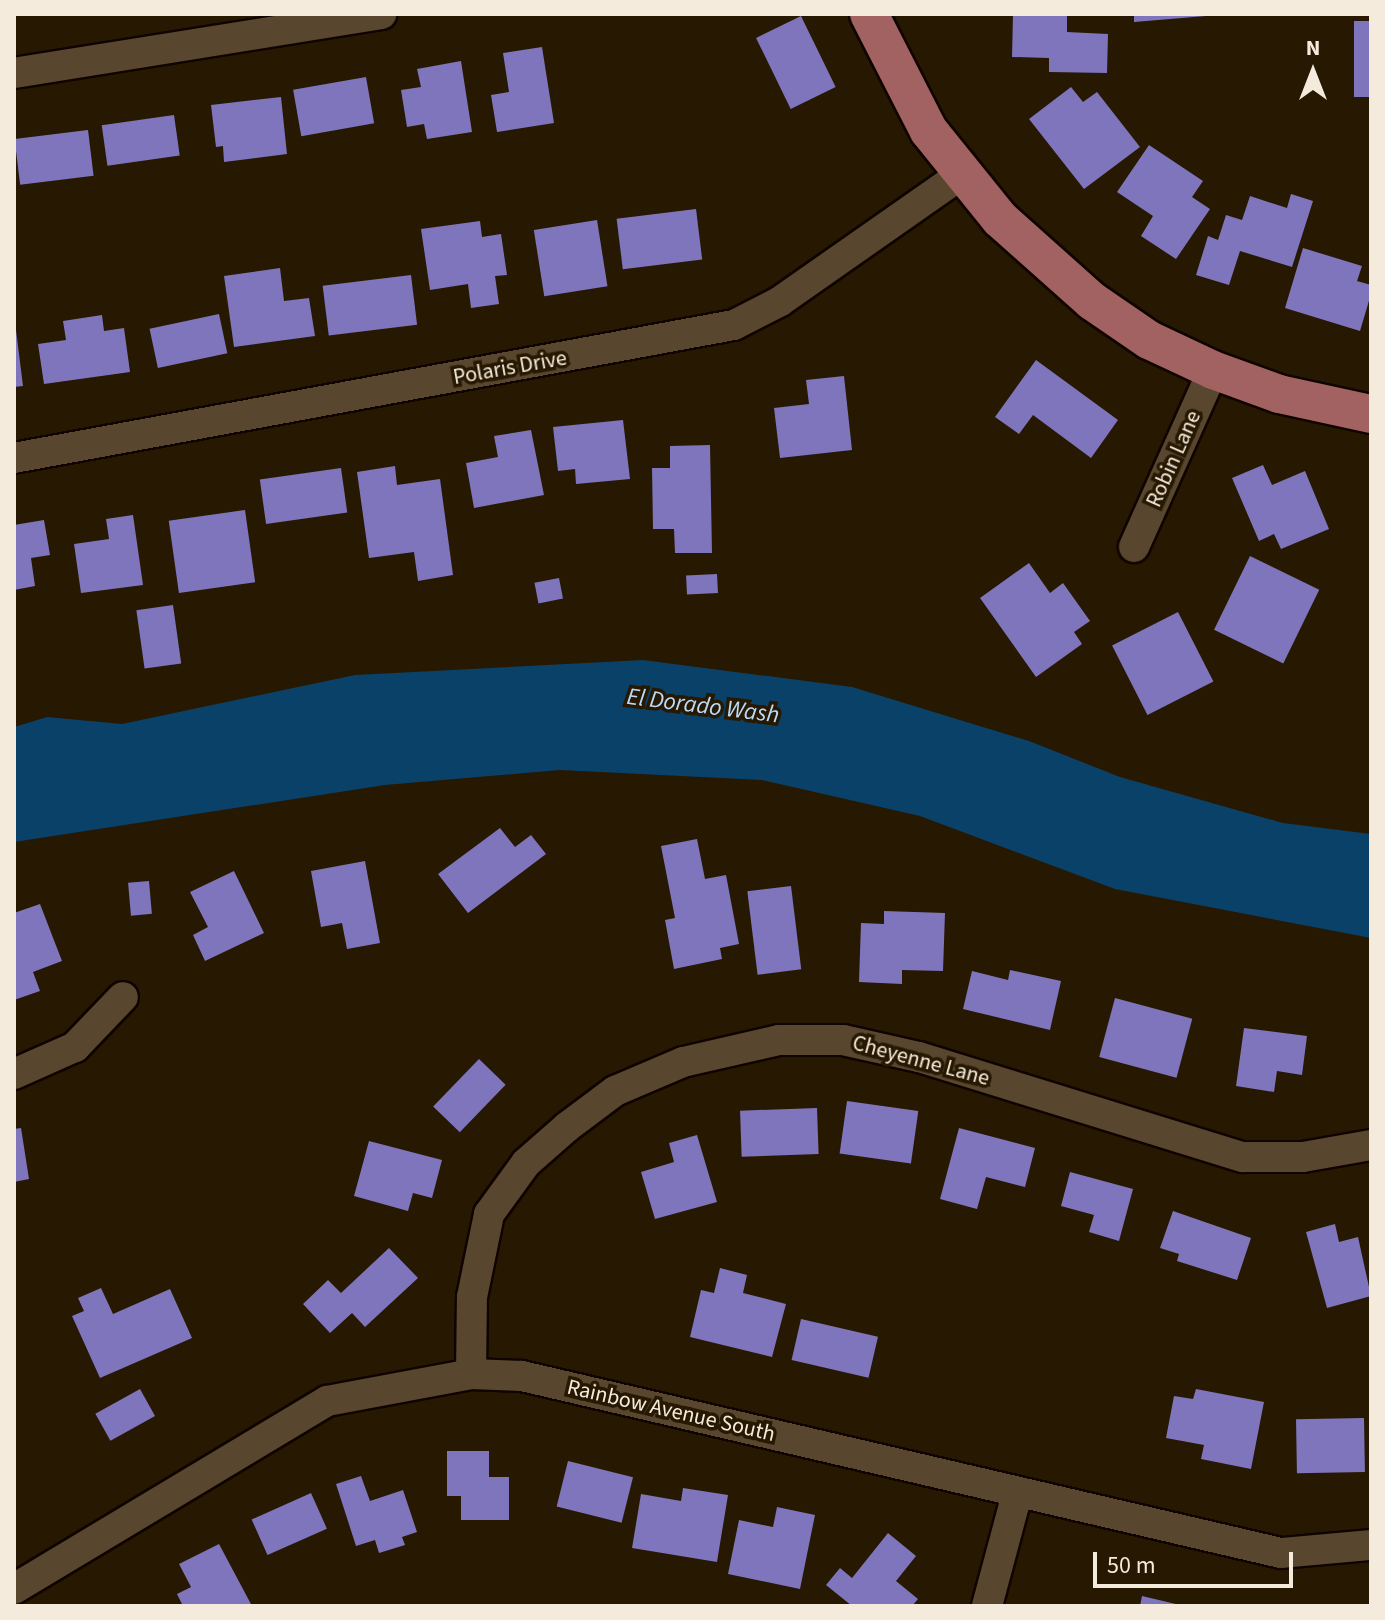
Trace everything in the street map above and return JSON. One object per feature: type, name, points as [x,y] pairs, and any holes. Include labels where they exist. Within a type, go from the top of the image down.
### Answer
[{"type":"main road","points":[[869,14],[901,86],[963,173],[1000,219],[1092,301],[1149,340],[1213,370],[1279,394],[1371,414]]},
{"type":"street","points":[[14,73],[381,14]]},
{"type":"street","name":"Polaris Drive","points":[[14,458],[734,325],[779,302],[963,173]]},
{"type":"street","name":"Robin Lane","points":[[1134,547],[1213,370]]},
{"type":"street","points":[[14,1074],[75,1047],[123,997]]},
{"type":"street","name":"Cheyenne Lane","points":[[471,1374],[472,1297],[489,1214],[526,1163],[567,1127],[615,1091],[683,1062],[779,1040],[843,1040],[919,1057],[1243,1157],[1303,1157],[1371,1145]]},
{"type":"street","name":"Rainbow Avenue South","points":[[14,1589],[327,1401],[471,1374],[522,1376],[1017,1494],[1281,1553],[1371,1545]]},
{"type":"street","points":[[987,1606],[1017,1494]]},
{"type":"water","name":"El Dorado Wash","points":[[643,660],[852,687],[1029,741],[1120,777],[1283,823],[1371,834],[1371,938],[1115,889],[920,816],[762,780],[560,770],[385,785],[14,842],[14,727],[47,717],[122,724],[355,675]]},
{"type":"building","points":[[1013,14],[1067,14],[1067,32],[1108,34],[1107,73],[1049,72],[1049,58],[1012,57]]},
{"type":"building","points":[[1134,14],[1206,14],[1206,16],[1134,22]]},
{"type":"building","points":[[801,16],[836,87],[791,109],[756,38]]},
{"type":"building","points":[[1354,21],[1371,21],[1371,97],[1354,97]]},
{"type":"building","points":[[542,47],[554,123],[497,132],[491,95],[509,92],[503,53]]},
{"type":"building","points":[[461,61],[472,132],[427,139],[424,124],[407,127],[401,90],[421,87],[417,69]]},
{"type":"building","points":[[366,77],[374,123],[301,136],[293,90]]},
{"type":"building","points":[[1071,87],[1083,102],[1097,92],[1140,147],[1084,189],[1029,119]]},
{"type":"building","points":[[281,97],[287,154],[224,162],[223,146],[216,147],[211,105]]},
{"type":"building","points":[[174,115],[180,156],[107,166],[102,125]]},
{"type":"building","points":[[88,130],[94,176],[20,185],[15,139]]},
{"type":"building","points":[[1149,145],[1203,181],[1192,197],[1210,209],[1176,259],[1141,236],[1153,216],[1117,192]]},
{"type":"building","points":[[1291,194],[1313,201],[1292,267],[1240,251],[1229,285],[1196,275],[1208,236],[1218,240],[1226,215],[1242,220],[1250,196],[1287,208]]},
{"type":"building","points":[[696,209],[702,260],[623,269],[617,219]]},
{"type":"building","points":[[597,220],[607,286],[544,296],[534,230]]},
{"type":"building","points":[[480,221],[482,237],[501,234],[507,275],[495,276],[499,304],[471,308],[468,284],[430,290],[421,229]]},
{"type":"building","points":[[1303,248],[1362,266],[1357,281],[1371,285],[1371,294],[1360,331],[1285,308]]},
{"type":"building","points":[[280,268],[284,301],[309,298],[315,336],[234,347],[224,276]]},
{"type":"building","points":[[411,275],[417,325],[329,335],[323,286]]},
{"type":"building","points":[[219,314],[227,353],[158,368],[150,329]]},
{"type":"building","points":[[102,315],[104,331],[124,328],[130,372],[44,384],[38,344],[66,340],[63,321]]},
{"type":"building","points":[[14,331],[23,386],[14,387]]},
{"type":"building","points":[[1036,360],[1118,420],[1091,458],[1033,415],[1019,434],[995,417]]},
{"type":"building","points":[[844,376],[852,450],[780,458],[774,408],[809,404],[806,380]]},
{"type":"building","points":[[623,420],[630,479],[576,484],[575,469],[558,471],[553,427]]},
{"type":"building","points":[[531,430],[544,495],[474,508],[466,463],[498,457],[494,436]]},
{"type":"building","points":[[710,445],[712,553],[675,553],[674,529],[653,529],[652,468],[670,468],[670,446]]},
{"type":"building","points":[[1263,465],[1272,485],[1305,471],[1329,529],[1281,549],[1274,534],[1259,541],[1232,478]]},
{"type":"building","points":[[395,466],[397,485],[440,479],[453,575],[418,581],[414,552],[369,558],[357,472]]},
{"type":"building","points":[[341,468],[347,513],[266,524],[260,479]]},
{"type":"building","points":[[245,510],[255,582],[179,593],[169,521]]},
{"type":"building","points":[[133,515],[143,585],[81,593],[74,544],[109,539],[106,519]]},
{"type":"building","points":[[44,520],[50,555],[31,558],[35,586],[14,590],[14,525]]},
{"type":"building","points":[[1250,556],[1319,590],[1283,663],[1214,630]]},
{"type":"building","points":[[1029,563],[1050,593],[1063,583],[1090,621],[1074,632],[1082,644],[1036,677],[980,598]]},
{"type":"building","points":[[717,574],[718,593],[687,595],[686,576]]},
{"type":"building","points":[[559,578],[563,599],[538,603],[534,583]]},
{"type":"building","points":[[173,605],[181,663],[145,669],[136,610]]},
{"type":"building","points":[[1178,612],[1213,681],[1147,715],[1112,646]]},
{"type":"building","points":[[500,828],[515,847],[531,835],[546,854],[468,913],[438,874]]},
{"type":"building","points":[[697,839],[705,879],[726,875],[739,944],[720,948],[722,959],[674,969],[665,920],[675,918],[661,846]]},
{"type":"building","points":[[365,861],[380,943],[347,949],[342,923],[321,927],[311,871]]},
{"type":"building","points":[[234,871],[264,933],[205,961],[193,935],[208,927],[190,892]]},
{"type":"building","points":[[149,881],[152,914],[131,916],[128,883]]},
{"type":"building","points":[[791,886],[801,969],[758,975],[747,891]]},
{"type":"building","points":[[40,904],[62,961],[33,972],[40,991],[14,1000],[14,913]]},
{"type":"building","points":[[884,911],[945,913],[943,971],[902,970],[902,984],[859,982],[861,923],[884,924]]},
{"type":"building","points":[[1010,970],[1061,981],[1050,1030],[963,1009],[972,971],[1008,980]]},
{"type":"building","points":[[1115,998],[1192,1019],[1176,1078],[1099,1057]]},
{"type":"building","points":[[1244,1028],[1307,1036],[1302,1075],[1277,1071],[1274,1092],[1236,1086]]},
{"type":"building","points":[[479,1059],[506,1085],[460,1132],[433,1106]]},
{"type":"building","points":[[847,1101],[918,1111],[911,1164],[840,1153]]},
{"type":"building","points":[[817,1108],[819,1154],[742,1157],[740,1111]]},
{"type":"building","points":[[21,1128],[29,1179],[14,1182],[14,1129]]},
{"type":"building","points":[[959,1128],[1035,1148],[1025,1187],[986,1177],[977,1209],[940,1199]]},
{"type":"building","points":[[697,1135],[717,1202],[655,1219],[641,1172],[674,1162],[669,1143]]},
{"type":"building","points":[[369,1141],[442,1160],[432,1198],[413,1193],[408,1211],[354,1196]]},
{"type":"building","points":[[1070,1172],[1133,1189],[1119,1241],[1089,1232],[1094,1215],[1061,1206]]},
{"type":"building","points":[[1173,1211],[1251,1238],[1237,1280],[1177,1261],[1179,1254],[1160,1248]]},
{"type":"building","points":[[1335,1224],[1339,1242],[1358,1237],[1371,1296],[1327,1308],[1306,1232]]},
{"type":"building","points":[[389,1248],[418,1278],[365,1327],[352,1313],[330,1333],[303,1304],[328,1280],[341,1293]]},
{"type":"building","points":[[720,1268],[747,1275],[743,1293],[786,1304],[772,1357],[690,1337],[701,1290],[714,1293]]},
{"type":"building","points":[[101,1288],[113,1314],[170,1289],[192,1338],[100,1378],[72,1316],[84,1311],[78,1298]]},
{"type":"building","points":[[801,1319],[878,1337],[869,1378],[792,1360]]},
{"type":"building","points":[[140,1389],[155,1416],[110,1441],[95,1414]]},
{"type":"building","points":[[1196,1389],[1264,1402],[1251,1469],[1201,1459],[1204,1445],[1166,1438],[1174,1396],[1193,1399]]},
{"type":"building","points":[[1364,1418],[1365,1472],[1297,1473],[1296,1419]]},
{"type":"building","points":[[447,1451],[489,1451],[489,1477],[509,1477],[509,1520],[461,1520],[461,1496],[447,1496]]},
{"type":"building","points":[[568,1461],[633,1477],[622,1523],[557,1507]]},
{"type":"building","points":[[361,1476],[370,1501],[403,1490],[417,1532],[402,1537],[405,1545],[379,1553],[375,1540],[356,1546],[336,1484]]},
{"type":"building","points":[[683,1488],[728,1495],[717,1562],[632,1548],[641,1494],[681,1501]]},
{"type":"building","points":[[311,1493],[327,1529],[267,1555],[252,1519]]},
{"type":"building","points":[[777,1507],[815,1515],[800,1589],[728,1574],[739,1520],[773,1527]]},
{"type":"building","points":[[888,1533],[916,1556],[896,1581],[918,1599],[912,1606],[852,1606],[826,1585],[840,1568],[852,1578]]},
{"type":"building","points":[[219,1544],[252,1606],[183,1606],[177,1594],[191,1587],[179,1564]]},
{"type":"building","points":[[1142,1596],[1180,1605],[1180,1606],[1140,1606]]}]
